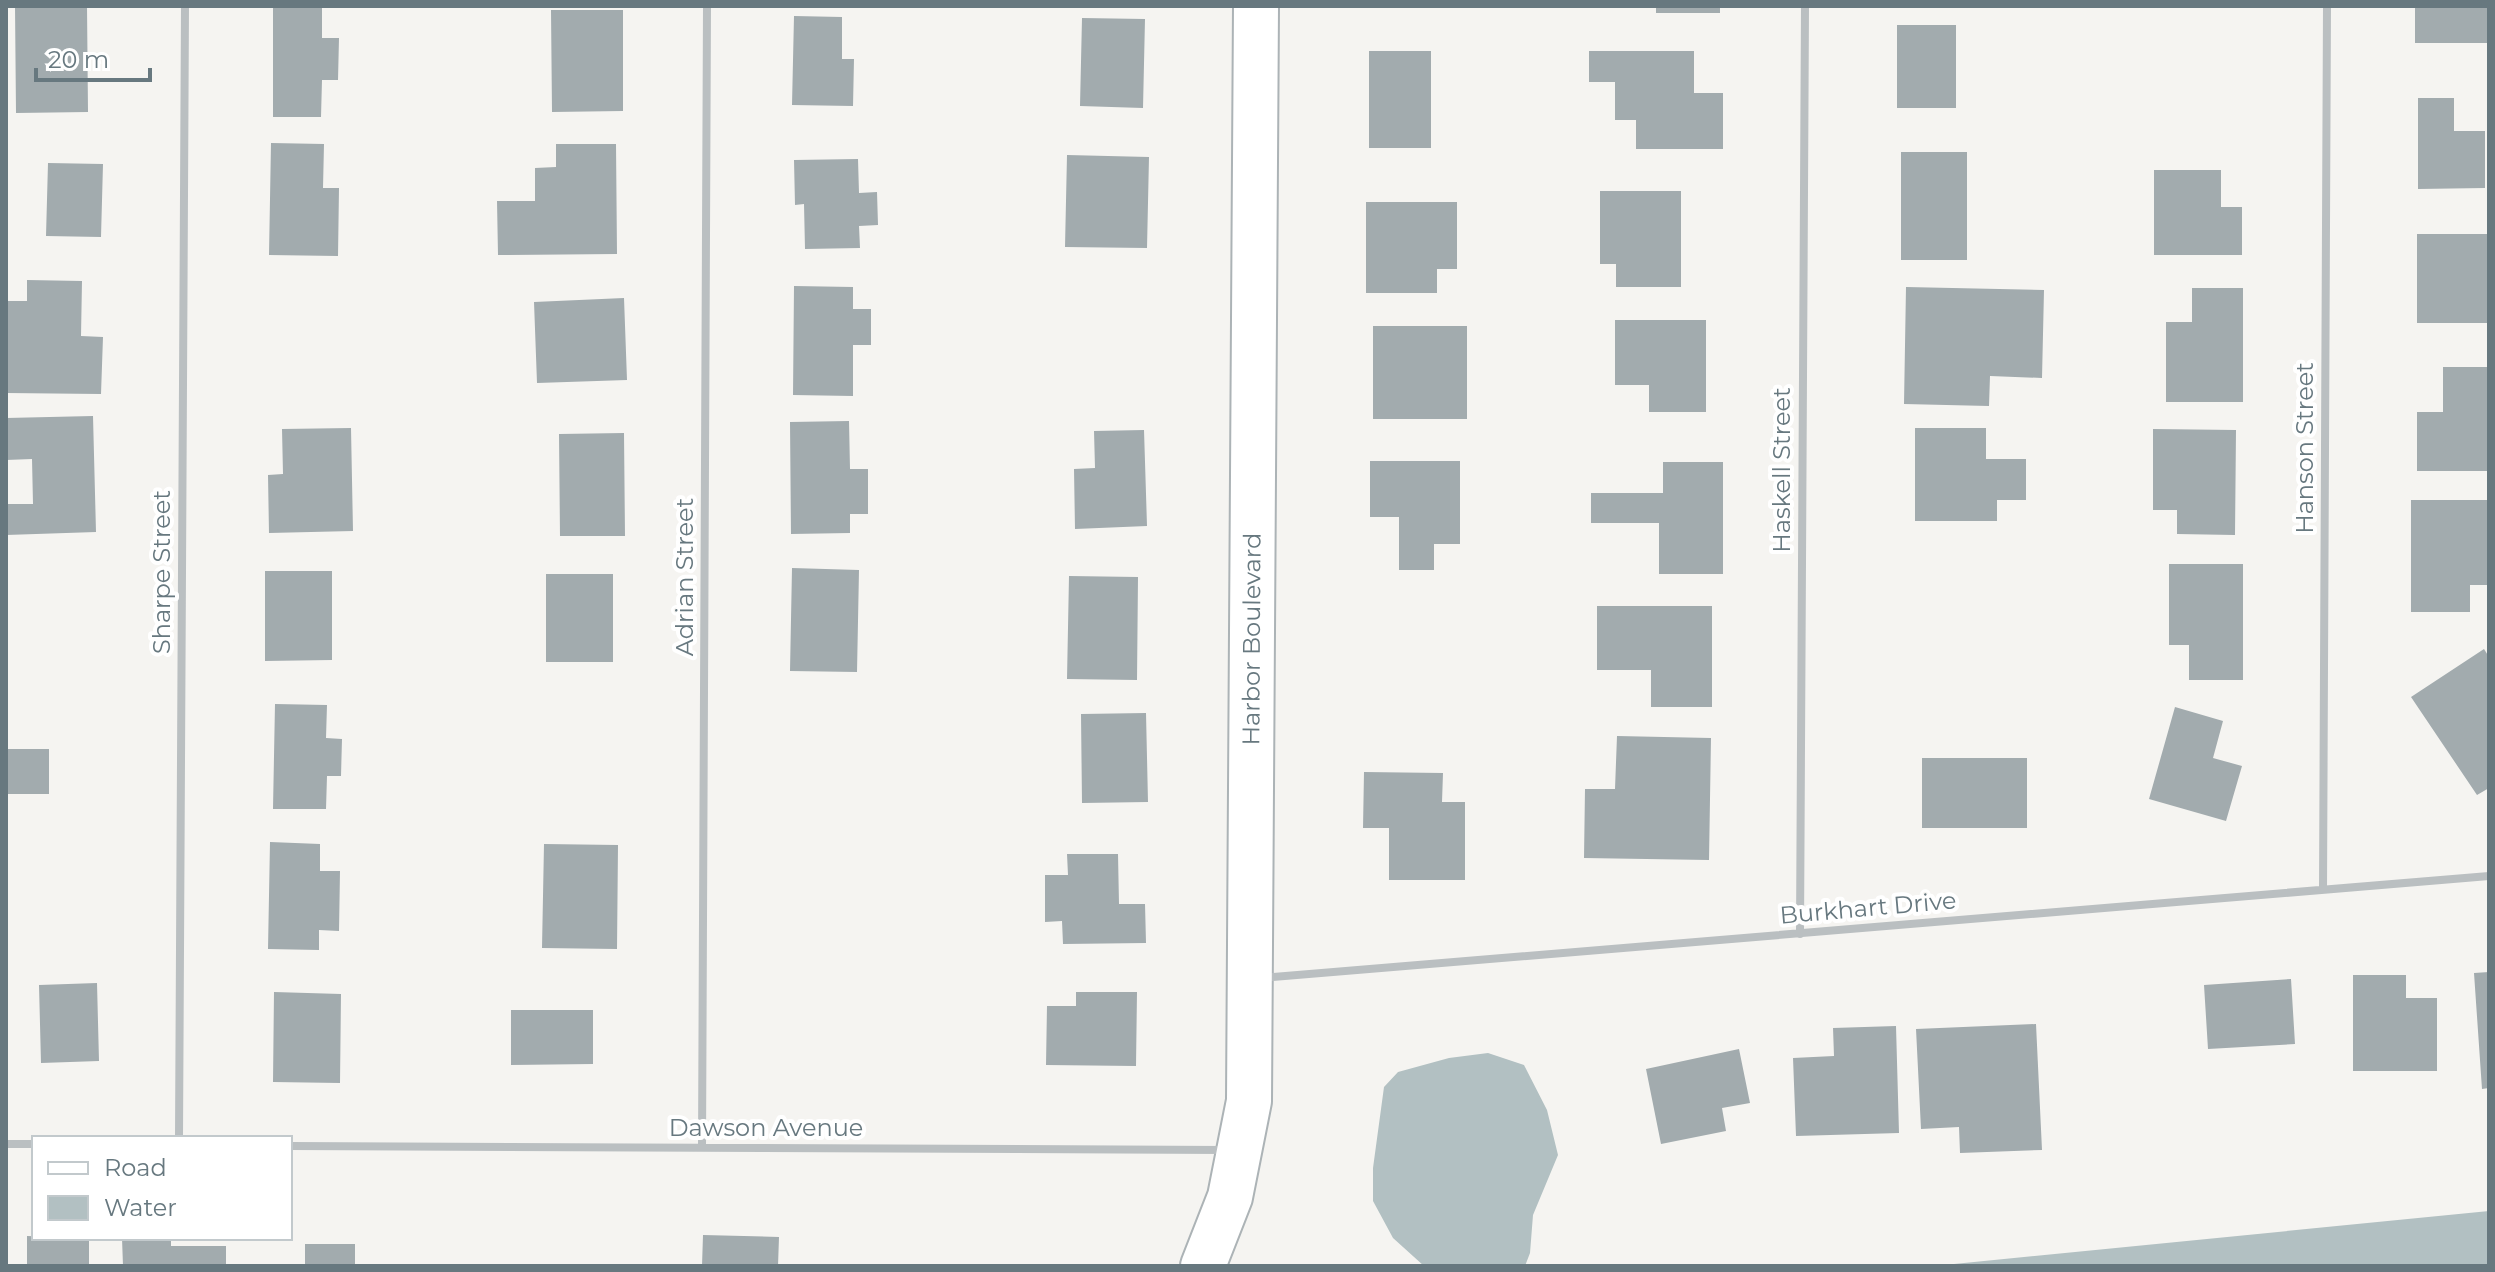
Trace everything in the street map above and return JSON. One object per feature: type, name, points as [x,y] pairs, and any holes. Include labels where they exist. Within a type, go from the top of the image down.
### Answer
[{"type":"street","name":"Sharpe Street","points":[[179,1136],[185,6]]},
{"type":"street","name":"Adrian Street","points":[[702,1148],[707,6]]},
{"type":"street","name":"Harbor Boulevard","points":[[1203,1266],[1230,1197],[1242,1150],[1249,1101],[1256,6]]},
{"type":"street","name":"Haskell Street","points":[[1800,934],[1805,6]]},
{"type":"street","name":"Hanson Street","points":[[2323,890],[2327,6]]},
{"type":"street","name":"Burkhart Drive","points":[[1251,979],[2489,876]]},
{"type":"street","points":[[6,1144],[32,1144]]},
{"type":"street","name":"Dawson Avenue","points":[[292,1146],[1242,1150]]},
{"type":"water","points":[[1488,1053],[1524,1065],[1547,1110],[1558,1155],[1533,1215],[1530,1253],[1525,1266],[1424,1266],[1393,1238],[1373,1201],[1373,1168],[1384,1087],[1398,1072],[1449,1058]]},
{"type":"water","points":[[2489,1211],[2489,1266],[1934,1266]]},
{"type":"building","points":[[15,6],[87,6],[88,112],[16,113]]},
{"type":"building","points":[[273,6],[322,6],[322,38],[339,38],[338,80],[322,80],[321,117],[273,117]]},
{"type":"building","points":[[1656,6],[1720,6],[1720,13],[1656,13]]},
{"type":"building","points":[[2415,6],[2489,6],[2489,43],[2415,43]]},
{"type":"building","points":[[551,10],[623,10],[623,111],[552,112]]},
{"type":"building","points":[[794,16],[842,17],[842,59],[854,59],[853,106],[792,105]]},
{"type":"building","points":[[1082,18],[1145,19],[1143,108],[1080,106]]},
{"type":"building","points":[[1897,25],[1956,25],[1956,108],[1897,108]]},
{"type":"building","points":[[1369,51],[1431,51],[1431,148],[1369,148]]},
{"type":"building","points":[[1589,51],[1694,51],[1694,93],[1723,93],[1723,149],[1636,149],[1636,120],[1615,120],[1615,82],[1589,82]]},
{"type":"building","points":[[2418,98],[2454,98],[2454,131],[2485,131],[2485,188],[2418,189]]},
{"type":"building","points":[[271,143],[324,144],[323,188],[339,188],[338,256],[269,255]]},
{"type":"building","points":[[556,144],[616,144],[617,254],[498,255],[497,201],[535,201],[535,168],[556,167]]},
{"type":"building","points":[[1901,152],[1967,152],[1967,260],[1901,260]]},
{"type":"building","points":[[1067,155],[1149,157],[1147,248],[1065,247]]},
{"type":"building","points":[[858,159],[859,193],[877,192],[878,225],[859,226],[860,248],[805,249],[804,204],[795,205],[794,160]]},
{"type":"building","points":[[48,163],[103,164],[101,237],[46,236]]},
{"type":"building","points":[[2154,170],[2221,170],[2221,207],[2242,207],[2242,255],[2154,255]]},
{"type":"building","points":[[1600,191],[1681,191],[1681,287],[1616,287],[1616,264],[1600,264]]},
{"type":"building","points":[[1366,202],[1457,202],[1457,269],[1437,269],[1437,293],[1366,293]]},
{"type":"building","points":[[2417,234],[2489,234],[2489,323],[2417,323]]},
{"type":"building","points":[[27,280],[82,281],[81,336],[103,337],[101,394],[6,393],[7,301],[27,301]]},
{"type":"building","points":[[794,286],[853,287],[853,309],[871,309],[871,345],[853,345],[853,396],[793,395]]},
{"type":"building","points":[[1906,287],[2044,290],[2042,378],[1990,376],[1989,406],[1904,404]]},
{"type":"building","points":[[2192,288],[2243,288],[2243,402],[2166,402],[2166,322],[2192,322]]},
{"type":"building","points":[[624,298],[627,380],[537,383],[534,302]]},
{"type":"building","points":[[1615,320],[1706,320],[1706,412],[1649,412],[1649,385],[1615,385]]},
{"type":"building","points":[[1373,326],[1467,326],[1467,419],[1373,419]]},
{"type":"building","points":[[2443,367],[2489,367],[2489,471],[2417,471],[2417,412],[2443,412]]},
{"type":"building","points":[[93,416],[96,532],[6,535],[6,504],[33,504],[32,459],[6,460],[6,418]]},
{"type":"building","points":[[849,421],[850,469],[868,469],[868,514],[850,514],[850,533],[791,534],[790,422]]},
{"type":"building","points":[[351,428],[353,531],[269,533],[268,475],[283,474],[282,429]]},
{"type":"building","points":[[1915,428],[1986,428],[1986,459],[2026,459],[2026,500],[1997,500],[1997,521],[1915,521]]},
{"type":"building","points":[[2153,429],[2236,430],[2235,535],[2177,534],[2177,510],[2153,510]]},
{"type":"building","points":[[1144,430],[1147,526],[1075,529],[1074,469],[1095,468],[1094,431]]},
{"type":"building","points":[[624,433],[625,536],[560,536],[559,434]]},
{"type":"building","points":[[1370,461],[1460,461],[1460,544],[1434,544],[1434,570],[1399,570],[1399,517],[1370,517]]},
{"type":"building","points":[[1663,462],[1723,462],[1723,574],[1659,574],[1659,523],[1591,523],[1591,493],[1663,493]]},
{"type":"building","points":[[2411,500],[2489,500],[2489,585],[2470,585],[2470,612],[2411,612]]},
{"type":"building","points":[[2169,564],[2243,564],[2243,680],[2189,680],[2189,645],[2169,645]]},
{"type":"building","points":[[792,568],[859,570],[857,672],[790,671]]},
{"type":"building","points":[[265,571],[332,571],[332,660],[265,661]]},
{"type":"building","points":[[546,574],[613,574],[613,662],[546,662]]},
{"type":"building","points":[[1069,576],[1138,577],[1137,680],[1067,679]]},
{"type":"building","points":[[1597,606],[1712,606],[1712,707],[1651,707],[1651,670],[1597,670]]},
{"type":"building","points":[[2484,649],[2489,657],[2489,788],[2477,795],[2411,697]]},
{"type":"building","points":[[275,704],[327,705],[326,738],[342,739],[341,776],[327,776],[326,809],[273,809]]},
{"type":"building","points":[[2175,707],[2223,721],[2213,758],[2242,766],[2226,821],[2149,799]]},
{"type":"building","points":[[1146,713],[1148,802],[1082,803],[1081,714]]},
{"type":"building","points":[[1617,736],[1711,738],[1709,860],[1584,858],[1585,789],[1615,789]]},
{"type":"building","points":[[6,749],[49,749],[49,794],[6,794]]},
{"type":"building","points":[[1922,758],[2027,758],[2027,828],[1922,828]]},
{"type":"building","points":[[1364,772],[1443,773],[1442,802],[1465,802],[1465,880],[1389,880],[1389,828],[1363,828]]},
{"type":"building","points":[[270,842],[320,844],[320,871],[340,871],[339,931],[319,930],[319,950],[268,949]]},
{"type":"building","points":[[544,844],[618,845],[617,949],[542,948]]},
{"type":"building","points":[[1067,854],[1118,854],[1119,904],[1145,904],[1146,943],[1063,944],[1062,921],[1045,922],[1045,875],[1068,875]]},
{"type":"building","points":[[2489,972],[2489,1088],[2482,1089],[2474,973]]},
{"type":"building","points":[[2353,975],[2406,975],[2406,998],[2437,998],[2437,1071],[2353,1071]]},
{"type":"building","points":[[2291,979],[2295,1044],[2208,1049],[2204,985]]},
{"type":"building","points":[[97,983],[99,1061],[41,1063],[39,985]]},
{"type":"building","points":[[274,992],[341,994],[340,1083],[273,1082]]},
{"type":"building","points":[[1076,992],[1137,992],[1136,1066],[1046,1065],[1047,1006],[1076,1006]]},
{"type":"building","points":[[511,1010],[593,1010],[593,1064],[511,1065]]},
{"type":"building","points":[[2036,1024],[2042,1150],[1960,1153],[1959,1127],[1921,1129],[1916,1029]]},
{"type":"building","points":[[1896,1026],[1899,1133],[1796,1136],[1793,1058],[1834,1056],[1833,1028]]},
{"type":"building","points":[[1739,1049],[1750,1103],[1722,1108],[1726,1131],[1661,1144],[1646,1069]]},
{"type":"building","points":[[703,1235],[779,1237],[778,1266],[702,1266]]},
{"type":"building","points":[[27,1236],[32,1236],[32,1240],[89,1240],[89,1266],[27,1266]]},
{"type":"building","points":[[122,1240],[171,1240],[171,1246],[226,1246],[226,1266],[123,1266]]},
{"type":"building","points":[[305,1244],[355,1244],[355,1266],[305,1266]]}]
